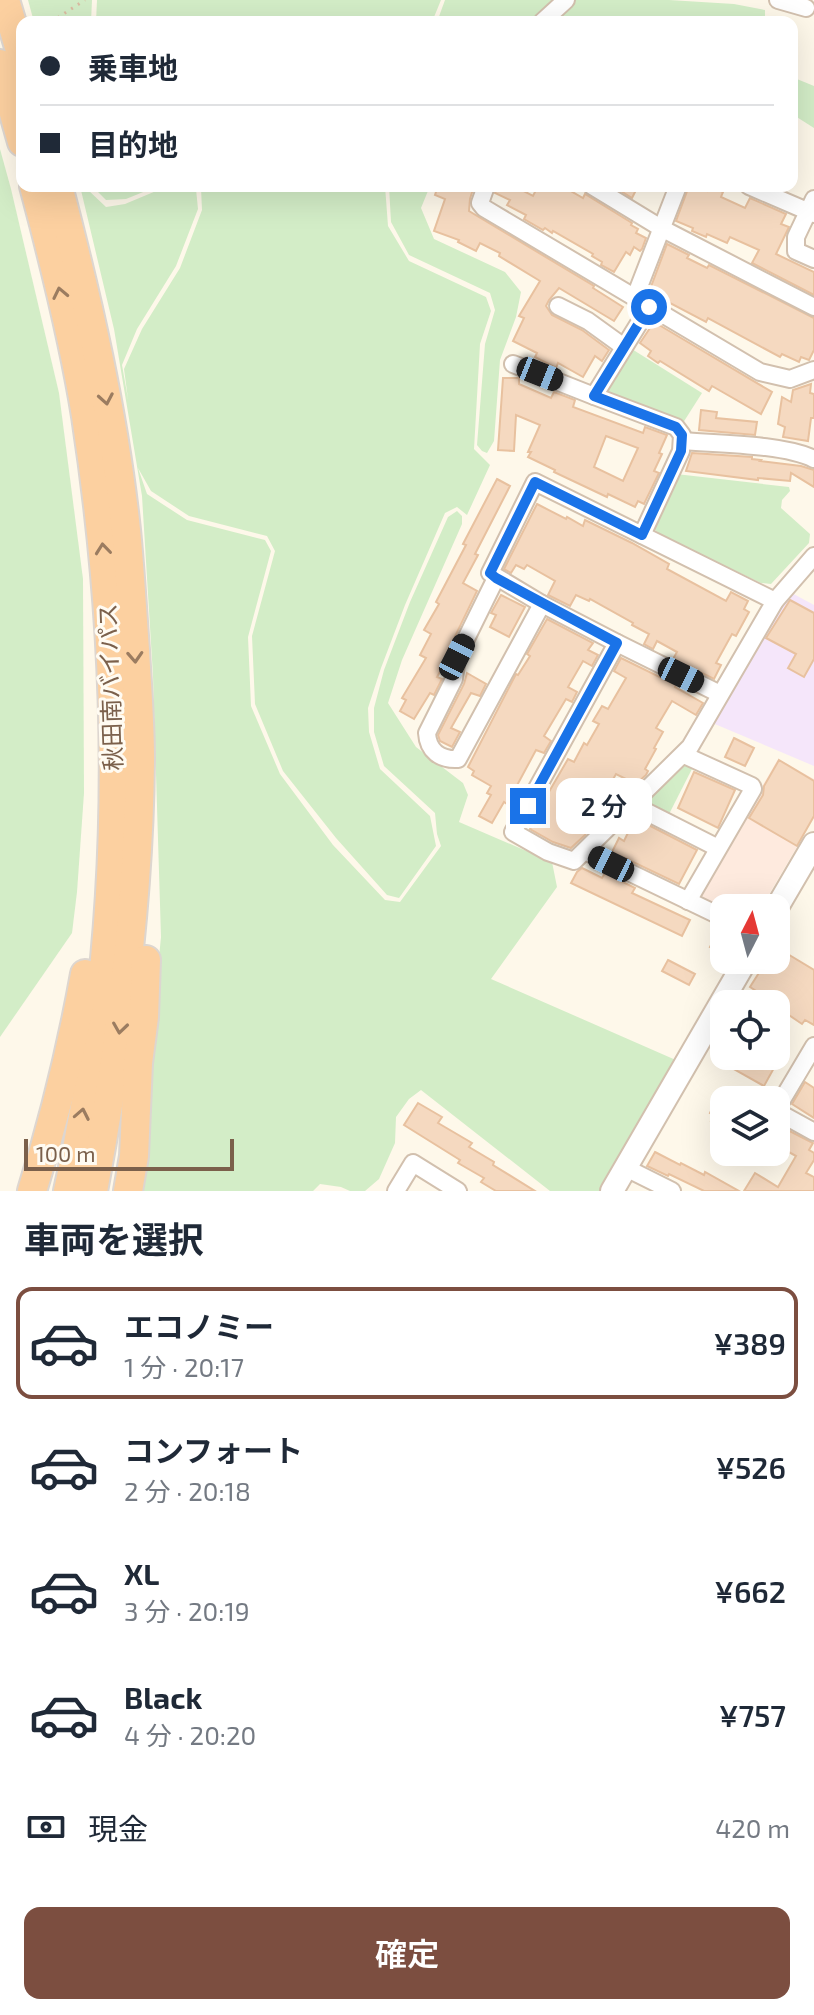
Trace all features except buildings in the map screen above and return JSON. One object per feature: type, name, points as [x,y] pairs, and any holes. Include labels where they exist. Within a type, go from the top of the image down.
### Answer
[{"type":"highway","points":[[5,0],[16,37]]},
{"type":"highway","points":[[0,64],[16,121]]},
{"type":"highway","name":"秋田南バイパス","points":[[36,192],[85,413],[127,756],[134,892],[126,986],[93,1191]]},
{"type":"highway","name":"秋田南バイパス","points":[[60,192],[76,252],[110,422],[125,527],[133,623],[127,756],[110,882],[100,1001],[68,1191]]},
{"type":"highway","points":[[32,1191],[79,1010],[100,865],[106,780],[127,756],[148,787],[144,1017],[138,1063],[134,1156],[128,1191]]},
{"type":"street","points":[[549,16],[566,0]]},
{"type":"street","points":[[778,0],[806,8]]},
{"type":"street","points":[[484,192],[480,203],[484,208],[760,372],[790,379],[814,370]]},
{"type":"street","points":[[602,192],[661,228],[814,307]]},
{"type":"street","points":[[635,297],[676,192]]},
{"type":"street","points":[[766,192],[812,208],[796,237],[796,251],[814,259]]},
{"type":"street","points":[[558,306],[588,321],[624,347]]},
{"type":"street","points":[[594,396],[649,307]]},
{"type":"street","points":[[513,364],[676,427],[682,435],[681,451],[642,535]]},
{"type":"street","points":[[682,441],[770,448],[805,454],[814,459]]},
{"type":"street","points":[[720,694],[542,604],[490,573],[535,482],[775,601]]},
{"type":"street","points":[[617,643],[513,832],[548,852],[574,861],[684,755],[775,601],[814,556]]},
{"type":"street","points":[[496,578],[457,657],[454,679],[427,733],[432,751],[449,759],[458,759],[542,604]]},
{"type":"street","points":[[684,755],[753,789],[688,901]]},
{"type":"street","points":[[633,805],[718,848]]},
{"type":"street","points":[[785,894],[814,844]]},
{"type":"street","points":[[585,851],[710,911]]},
{"type":"street","points":[[612,1191],[738,974]]},
{"type":"street","points":[[790,1087],[814,1046]]},
{"type":"street","points":[[790,1119],[814,1132]]},
{"type":"street","points":[[396,1191],[413,1163],[458,1191]]},
{"type":"street","points":[[626,1168],[672,1191]]},
{"type":"path","points":[[60,16],[85,0]]},
{"type":"shaded area","points":[[788,591],[814,605],[814,766],[710,722]]},
{"type":"shaded area","points":[[778,759],[814,779],[814,818],[769,894],[710,894],[710,906],[703,903],[700,893]]},
{"type":"green space","points":[[28,0],[92,0],[91,16],[32,16]]},
{"type":"green space","points":[[97,0],[441,0],[434,16],[96,16]]},
{"type":"green space","points":[[445,0],[669,0],[734,4],[765,10],[765,16],[439,16]]},
{"type":"green space","points":[[798,79],[814,86],[814,128],[798,118]]},
{"type":"green space","points":[[0,149],[59,393],[83,579],[84,793],[72,933],[0,1037]]},
{"type":"green space","points":[[81,192],[90,192],[106,207],[125,204],[154,192],[196,192],[198,209],[176,266],[137,329],[122,365],[128,399],[124,369],[142,329],[180,268],[202,210],[201,192],[385,192],[388,226],[409,261],[486,297],[491,311],[480,344],[474,449],[490,465],[467,515],[457,507],[445,513],[405,605],[368,708],[369,732],[380,769],[430,816],[436,846],[399,898],[387,895],[336,838],[283,771],[255,704],[252,636],[275,551],[267,536],[189,516],[151,491],[138,468],[147,494],[187,520],[265,540],[271,551],[248,637],[251,706],[280,774],[333,845],[385,900],[400,902],[441,846],[435,813],[384,766],[374,732],[374,708],[384,670],[410,602],[448,517],[457,511],[462,516],[462,524],[402,660],[388,703],[416,747],[463,783],[468,795],[459,822],[552,862],[557,887],[491,979],[678,1061],[599,1191],[550,1191],[421,1090],[409,1099],[396,1117],[395,1143],[379,1179],[365,1191],[320,1184],[313,1191],[136,1191],[161,937],[153,676],[142,496],[114,329]]},
{"type":"green space","points":[[98,192],[143,192],[126,199],[106,200]]},
{"type":"green space","points":[[389,192],[428,192],[421,208],[434,239],[505,272],[521,292],[516,317],[500,360],[494,441],[487,453],[477,445],[485,344],[495,310],[490,293],[409,255],[391,222]]},
{"type":"green space","points":[[627,346],[702,393],[681,426],[604,395],[602,387]]},
{"type":"green space","points":[[676,474],[789,487],[781,508],[810,534],[809,543],[771,584],[761,583],[664,537],[655,530],[654,522]]},
{"type":"green space","points":[[682,764],[694,765],[667,818],[647,808],[646,798]]},
{"type":"route","points":[[528,806],[617,643],[490,573],[535,482],[642,535],[681,451],[682,435],[676,427],[594,396],[649,307]]}]
